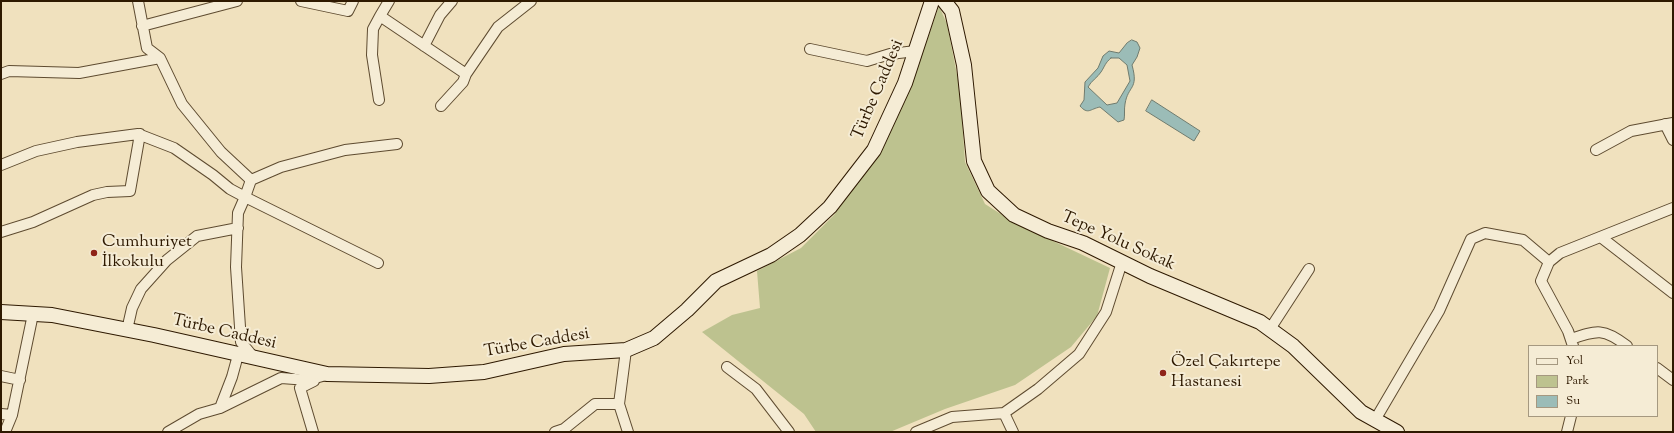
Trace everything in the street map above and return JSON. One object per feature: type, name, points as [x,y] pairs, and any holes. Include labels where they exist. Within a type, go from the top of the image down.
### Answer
[{"type":"street","points":[[138,1],[146,48],[160,58],[182,104],[221,152],[251,180]]},
{"type":"street","points":[[142,26],[237,1]]},
{"type":"street","points":[[301,1],[348,11],[354,1]]},
{"type":"street","points":[[379,100],[372,56],[373,29],[389,1]]},
{"type":"street","points":[[424,46],[440,15],[452,1]]},
{"type":"street","points":[[441,106],[463,82],[466,74],[498,28],[531,1]]},
{"type":"street","name":"Türbe Caddesi","points":[[1,312],[52,315],[327,374],[430,376],[484,372],[564,354],[626,350],[654,338],[687,310],[716,281],[771,255],[800,235],[830,208],[874,150],[905,83],[932,1]]},
{"type":"street","name":"Tepe Yolu Sokak","points":[[944,1],[952,11],[964,65],[974,161],[988,191],[1014,215],[1048,231],[1083,243],[1150,276],[1260,322],[1293,346],[1361,412],[1394,432]]},
{"type":"street","points":[[380,16],[466,74]]},
{"type":"street","points":[[810,49],[867,61],[890,54],[916,51]]},
{"type":"street","points":[[1,74],[9,71],[79,73],[160,58]]},
{"type":"street","points":[[1596,150],[1631,131],[1669,124],[1673,140]]},
{"type":"street","points":[[1,166],[36,151],[77,142],[140,134],[174,148],[213,175],[230,189],[378,263]]},
{"type":"street","points":[[1,232],[33,222],[93,195],[107,192],[130,191],[140,134]]},
{"type":"street","points":[[251,180],[281,167],[345,150],[397,144]]},
{"type":"street","points":[[251,180],[246,197],[238,213],[236,267],[241,342],[255,359]]},
{"type":"street","points":[[1626,345],[1614,336],[1594,331],[1572,343],[1541,281],[1549,262],[1560,253],[1602,238],[1673,208]]},
{"type":"street","points":[[127,330],[132,308],[141,289],[166,260],[197,236],[238,228]]},
{"type":"street","points":[[1375,420],[1439,311],[1471,239],[1485,233],[1523,240],[1549,262]]},
{"type":"street","points":[[1602,238],[1673,293]]},
{"type":"street","points":[[916,432],[952,417],[1004,413],[1038,389],[1079,354],[1106,312],[1122,262]]},
{"type":"street","points":[[1270,329],[1309,269]]},
{"type":"street","points":[[5,432],[12,415],[33,314]]},
{"type":"street","points":[[626,350],[620,404],[628,432]]},
{"type":"street","points":[[220,408],[232,377],[238,355]]},
{"type":"street","points":[[727,367],[756,389],[788,432]]},
{"type":"street","points":[[1658,369],[1673,380]]},
{"type":"street","points":[[168,432],[199,414],[220,408],[281,378],[308,380],[327,374]]},
{"type":"street","points":[[313,432],[300,388],[327,374]]},
{"type":"street","points":[[1,376],[20,380]]},
{"type":"street","points":[[555,432],[564,429],[595,404],[620,404]]},
{"type":"street","points":[[1004,413],[1013,432]]},
{"type":"street","points":[[1,414],[12,415]]},
{"type":"street","points":[[1566,432],[1570,417]]},
{"type":"green space","points":[[939,6],[947,24],[960,90],[965,162],[985,204],[1015,223],[1110,268],[1097,316],[1071,347],[1015,385],[945,409],[890,432],[816,432],[804,414],[702,332],[732,315],[760,308],[757,271],[801,248],[834,215],[880,151],[911,85]]},
{"type":"water","points":[[1132,40],[1137,42],[1140,48],[1132,65],[1134,83],[1126,98],[1124,120],[1118,122],[1100,107],[1087,111],[1080,106],[1084,100],[1085,82],[1098,68],[1103,56],[1109,51],[1119,53],[1127,43]],"holes":[[[1111,58],[1119,58],[1127,65],[1130,81],[1117,103],[1107,105],[1088,87],[1100,74],[1106,63]]]},
{"type":"water","points":[[1152,100],[1200,131],[1194,141],[1146,111]]},
{"type":"place","name":"Cumhuriyet İlkokulu","points":[[94,253]]},
{"type":"place","name":"Özel Çakırtepe Hastanesi","points":[[1163,373]]}]
